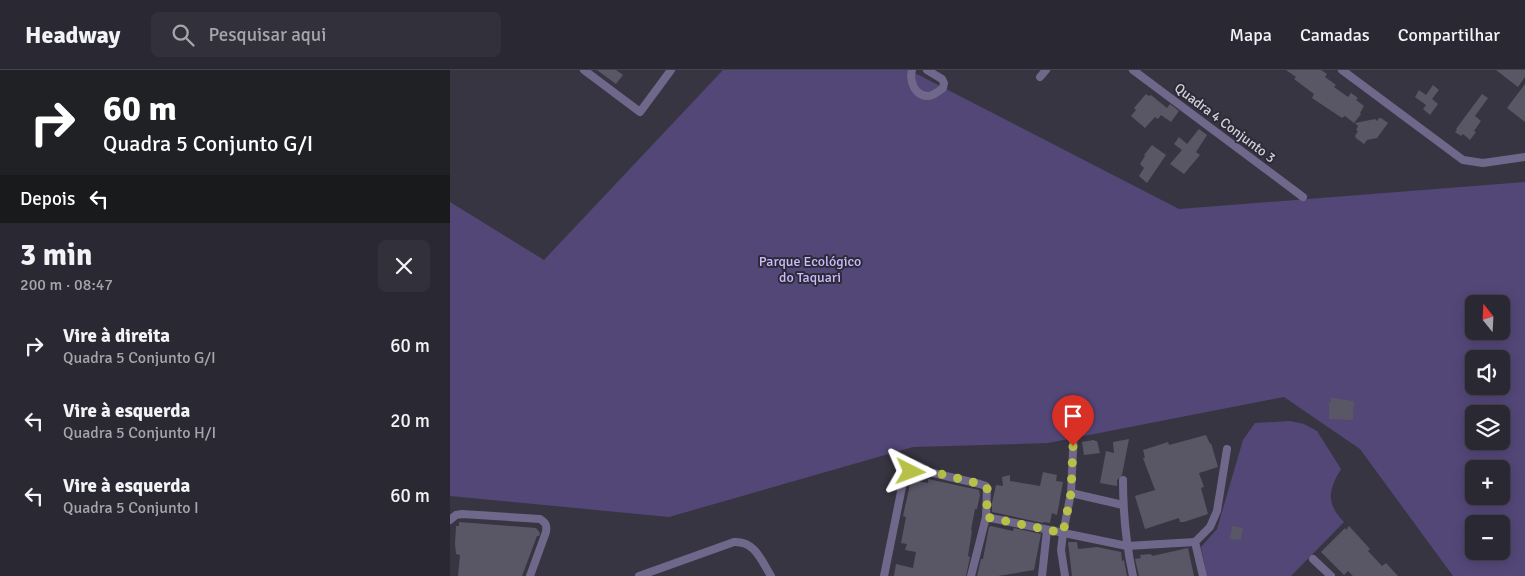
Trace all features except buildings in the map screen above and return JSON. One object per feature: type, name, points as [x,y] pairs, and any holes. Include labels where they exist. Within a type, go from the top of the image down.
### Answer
[{"type":"street","points":[[584,70],[640,112],[671,70]]},
{"type":"street","points":[[912,70],[912,83],[916,91],[922,95],[930,96],[943,88],[944,83],[942,79],[928,70]]},
{"type":"street","points":[[1040,77],[1046,70]]},
{"type":"street","name":"Quadra 4 Conjunto 3","points":[[1133,70],[1303,197]]},
{"type":"street","points":[[1342,70],[1463,160],[1483,163],[1525,157]]},
{"type":"street","points":[[1066,576],[1061,550],[1071,493],[1074,430]]},
{"type":"street","points":[[986,517],[1126,546],[1195,542],[1210,528],[1217,511],[1227,449]]},
{"type":"street","points":[[884,576],[904,478],[916,469],[986,486],[986,517],[971,576]]},
{"type":"street","points":[[1123,480],[1126,546],[1134,576]]},
{"type":"street","points":[[1071,493],[1123,504]]},
{"type":"street","points":[[450,520],[456,515],[462,514],[540,519],[547,527],[530,576]]},
{"type":"street","points":[[1042,576],[1047,530]]},
{"type":"street","points":[[639,576],[734,542],[747,543],[753,548],[771,576]]},
{"type":"street","points":[[1195,542],[1203,576]]},
{"type":"street","points":[[1313,559],[1331,576]]},
{"type":"green space","name":"Parque Ecológico do Taquari","points":[[723,70],[909,70],[1179,209],[1525,182],[1525,576],[1453,576],[1360,449],[1284,397],[1048,443],[913,447],[669,517],[450,496],[450,202],[544,260]]},
{"type":"green space","points":[[1290,421],[1304,424],[1317,431],[1341,469],[1334,483],[1331,496],[1334,509],[1344,522],[1291,576],[1207,576],[1201,547],[1217,529],[1243,440],[1255,423]]},
{"type":"route","points":[[911,472],[921,469],[986,486],[988,491],[986,517],[1063,533],[1071,493],[1073,446]]}]
